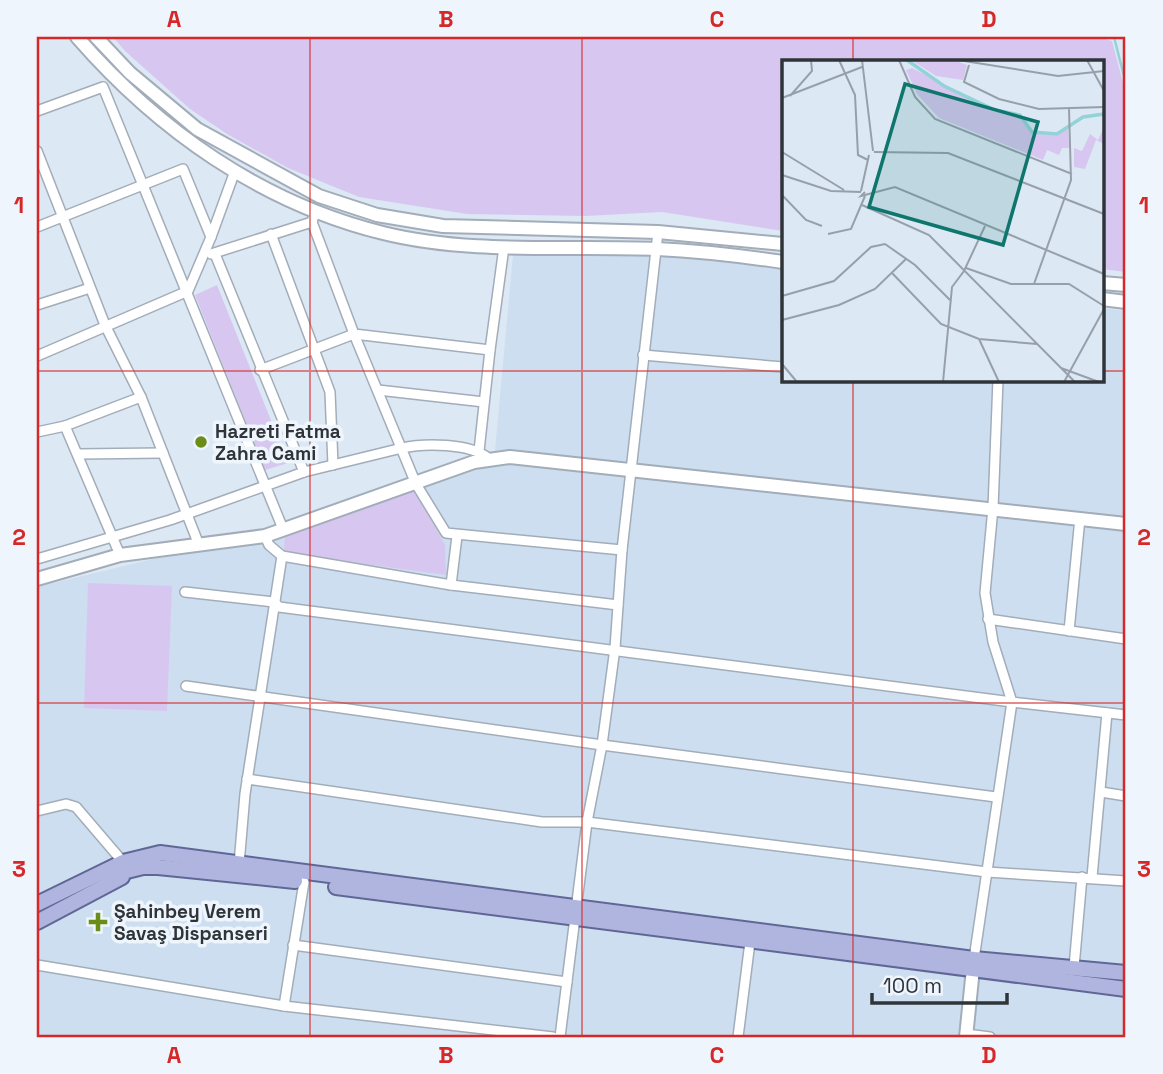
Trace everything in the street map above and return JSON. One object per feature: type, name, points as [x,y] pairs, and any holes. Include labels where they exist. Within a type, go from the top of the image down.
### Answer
[{"type":"main road","points":[[37,904],[123,862],[160,853],[974,965],[1126,989]]},
{"type":"main road","points":[[37,912],[140,856]]},
{"type":"main road","points":[[99,879],[144,867],[158,867],[577,912],[750,942],[974,965],[1074,967],[1126,973]]},
{"type":"main road","points":[[37,922],[127,875],[158,867]]},
{"type":"street","points":[[77,37],[116,82],[185,140],[313,217],[385,234],[504,247],[658,249],[782,261]]},
{"type":"street","points":[[96,37],[130,73],[197,129],[319,195],[377,215],[443,226],[658,232],[782,244]]},
{"type":"street","points":[[37,111],[103,87],[283,528]]},
{"type":"street","points":[[37,151],[105,326],[141,397],[200,545]]},
{"type":"street","points":[[37,227],[183,169],[211,237]]},
{"type":"street","points":[[37,356],[188,291],[236,171]]},
{"type":"street","points":[[202,257],[313,217]]},
{"type":"street","points":[[313,217],[354,334],[416,484],[446,533],[622,550]]},
{"type":"street","points":[[560,1037],[586,822],[602,745],[615,648],[622,550],[658,232]]},
{"type":"street","points":[[271,234],[332,402],[333,466]]},
{"type":"street","points":[[483,455],[484,402],[504,247]]},
{"type":"street","points":[[215,254],[260,370],[304,472]]},
{"type":"street","points":[[1104,283],[1126,285]]},
{"type":"street","points":[[37,305],[90,288]]},
{"type":"street","points":[[1104,299],[1126,302]]},
{"type":"street","points":[[260,370],[354,334],[490,350]]},
{"type":"street","points":[[643,355],[782,367]]},
{"type":"street","points":[[990,1037],[966,1036],[996,797],[1012,702],[988,619],[986,566],[993,508],[998,382]]},
{"type":"street","points":[[377,390],[484,402]]},
{"type":"street","points":[[37,432],[65,426],[141,397]]},
{"type":"street","points":[[65,426],[114,535],[120,555]]},
{"type":"street","points":[[483,455],[416,484],[265,536],[120,555],[39,578],[37,561],[266,488],[304,472],[415,445],[483,455],[633,468],[1126,524]]},
{"type":"street","points":[[78,454],[163,453]]},
{"type":"street","points":[[1069,631],[1080,518]]},
{"type":"street","points":[[265,536],[269,545],[282,556],[451,585],[618,605]]},
{"type":"street","points":[[451,585],[457,536]]},
{"type":"street","points":[[239,864],[247,779],[282,556]]},
{"type":"street","points":[[185,592],[274,602],[279,607],[1126,715]]},
{"type":"street","points":[[988,619],[1126,639]]},
{"type":"street","points":[[186,686],[996,797]]},
{"type":"street","points":[[1074,967],[1101,792],[1107,713]]},
{"type":"street","points":[[247,779],[529,820],[586,822],[987,872],[1126,881]]},
{"type":"street","points":[[1101,792],[1126,796]]},
{"type":"street","points":[[37,811],[66,804],[76,807],[123,862]]},
{"type":"street","points":[[284,1006],[304,882]]},
{"type":"street","points":[[738,1037],[750,942]]},
{"type":"street","points":[[293,945],[567,982]]},
{"type":"street","points":[[37,965],[284,1006],[553,1037]]},
{"type":"shaded area","points":[[113,37],[1099,37],[1112,41],[1126,94],[1126,272],[1104,269],[1104,60],[782,60],[782,231],[662,212],[585,216],[467,214],[359,197],[288,168],[227,134],[190,109]]},
{"type":"shaded area","points":[[640,252],[782,269],[782,382],[1104,382],[1104,308],[1126,311],[1126,1037],[37,1037],[37,587],[273,530],[494,461],[513,255]]},
{"type":"shaded area","points":[[217,285],[288,463],[265,470],[195,295]]},
{"type":"shaded area","points":[[415,491],[445,545],[446,575],[306,556],[284,550],[285,534]]},
{"type":"shaded area","points":[[88,583],[172,586],[167,711],[84,708]]},
{"type":"waterway","points":[[1114,37],[1126,84]]},
{"type":"place","name":"Hazreti Fatma Zahra Cami","points":[[201,442]]},
{"type":"place","name":"Şahinbey Verem Savaş Dispanseri","points":[[98,922]]}]
